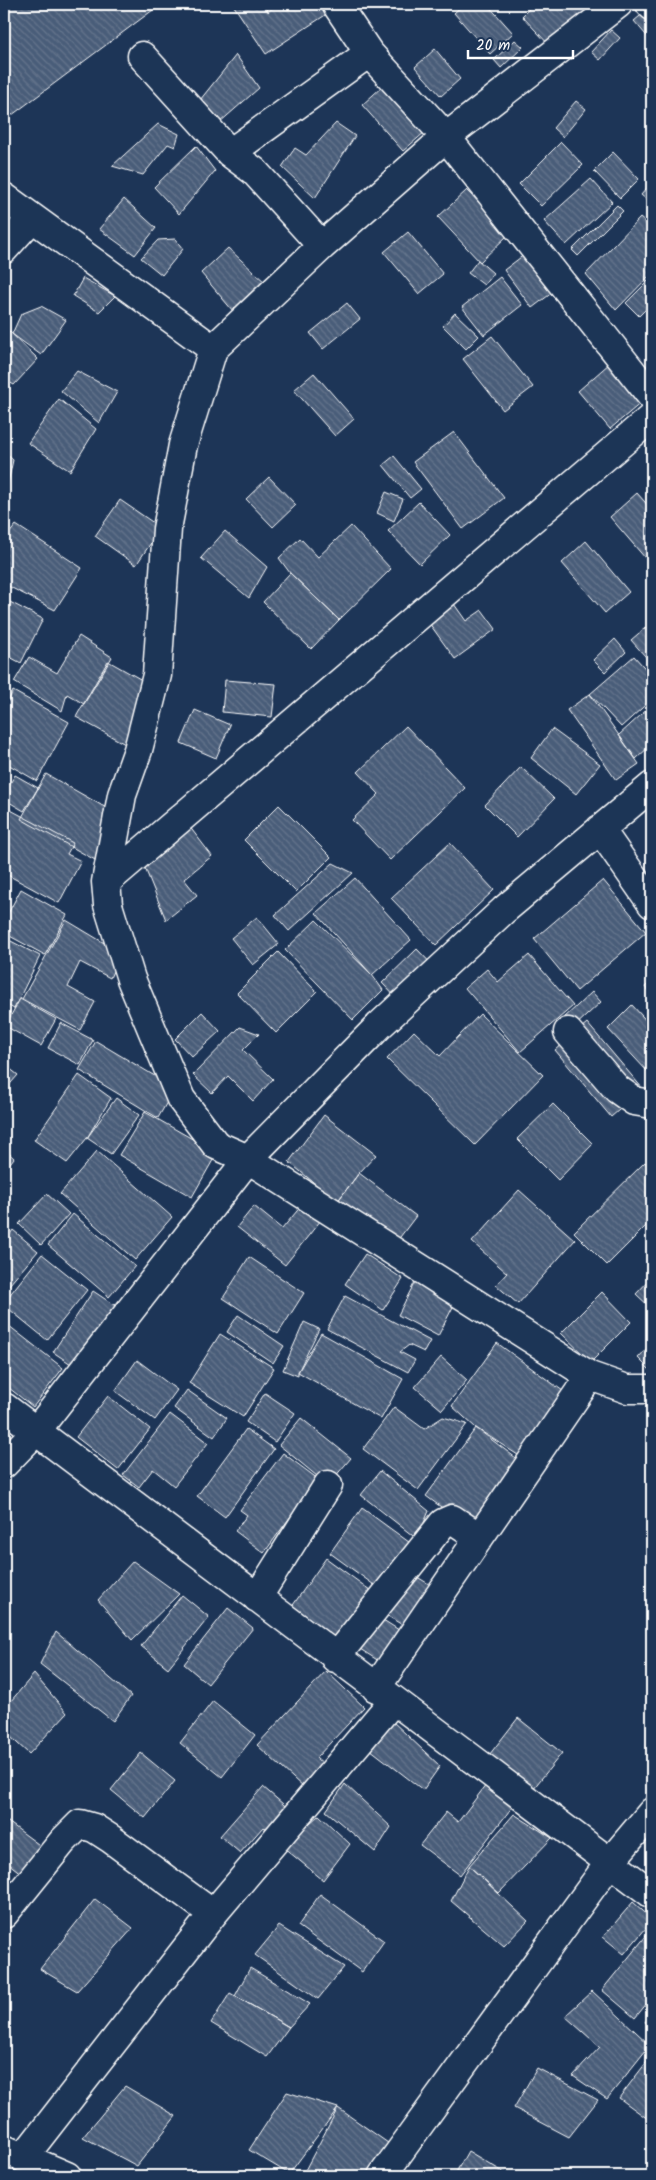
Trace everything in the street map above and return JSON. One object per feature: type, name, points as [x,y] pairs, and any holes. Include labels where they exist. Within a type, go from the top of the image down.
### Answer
[{"type":"street","points":[[336,4],[369,53],[446,137],[652,397]]},
{"type":"street","points":[[618,4],[446,137],[322,246],[213,349],[183,445],[170,506],[157,675],[138,750],[122,794],[106,882],[108,905],[131,979],[181,1099],[216,1144],[248,1159],[590,1376],[627,1389],[652,1389]]},
{"type":"street","points":[[230,152],[369,53]]},
{"type":"street","points":[[142,56],[230,152],[254,171],[322,246]]},
{"type":"street","points":[[4,197],[213,349]]},
{"type":"street","points":[[4,249],[32,218]]},
{"type":"street","points":[[106,882],[652,417]]},
{"type":"street","points":[[4,1464],[37,1430],[248,1159],[380,1025],[504,910],[652,786]]},
{"type":"street","points":[[600,829],[652,904]]},
{"type":"street","points":[[568,1032],[617,1089],[634,1101],[652,1104]]},
{"type":"street","points":[[67,2176],[14,2153],[213,1914],[384,1694],[479,1537],[590,1376]]},
{"type":"street","points":[[4,1406],[335,1658],[652,1894]]},
{"type":"street","points":[[257,1598],[328,1486]]},
{"type":"street","points":[[335,1658],[443,1522],[452,1519],[479,1537]]},
{"type":"street","points":[[382,2176],[610,1862],[652,1812]]},
{"type":"street","points":[[4,1914],[63,1841],[80,1824],[94,1828],[111,1839],[213,1914]]},
{"type":"building","points":[[4,4],[161,4],[4,121]]},
{"type":"building","points":[[241,4],[266,4],[268,12],[277,4],[324,4],[330,12],[266,54],[234,6]]},
{"type":"building","points":[[464,4],[487,4],[513,33],[490,54],[454,13]]},
{"type":"building","points":[[534,4],[595,5],[551,47],[522,16]]},
{"type":"building","points":[[646,11],[652,18],[652,42],[634,21]]},
{"type":"building","points":[[611,30],[620,38],[600,60],[591,52]]},
{"type":"building","points":[[515,40],[523,47],[501,68],[494,60]]},
{"type":"building","points":[[435,49],[460,79],[441,96],[415,67]]},
{"type":"building","points":[[236,55],[259,88],[211,130],[192,110]]},
{"type":"building","points":[[384,85],[425,132],[403,151],[362,105]]},
{"type":"building","points":[[576,101],[586,109],[563,137],[553,128]]},
{"type":"building","points":[[336,123],[355,136],[315,198],[282,167],[295,148],[306,155]]},
{"type":"building","points":[[158,124],[179,134],[175,147],[168,144],[143,175],[112,166]]},
{"type":"building","points":[[561,142],[583,165],[541,206],[519,184]]},
{"type":"building","points":[[196,146],[215,171],[179,214],[154,187]]},
{"type":"building","points":[[613,152],[639,179],[620,198],[594,171]]},
{"type":"building","points":[[591,179],[612,202],[566,245],[544,221]]},
{"type":"building","points":[[652,182],[652,204],[641,195]]},
{"type":"building","points":[[467,190],[509,234],[480,262],[438,217]]},
{"type":"building","points":[[124,199],[156,228],[135,255],[99,229]]},
{"type":"building","points":[[617,205],[623,211],[578,256],[572,250]]},
{"type":"building","points":[[640,218],[652,228],[652,273],[616,310],[586,274]]},
{"type":"building","points":[[408,232],[443,274],[419,294],[384,252]]},
{"type":"building","points":[[175,239],[183,249],[162,275],[141,258],[158,240]]},
{"type":"building","points":[[228,248],[267,284],[233,311],[201,273]]},
{"type":"building","points":[[529,251],[557,289],[532,308],[504,270]]},
{"type":"building","points":[[478,260],[493,273],[484,285],[468,273]]},
{"type":"building","points":[[500,277],[522,305],[484,335],[462,307]]},
{"type":"building","points":[[652,277],[652,303],[639,316],[626,303]]},
{"type":"building","points":[[83,278],[115,296],[99,312],[73,296]]},
{"type":"building","points":[[347,303],[360,319],[323,349],[310,333]]},
{"type":"building","points":[[41,306],[66,320],[41,355],[12,334],[21,314]]},
{"type":"building","points":[[455,313],[479,336],[466,349],[443,326]]},
{"type":"building","points":[[4,326],[38,359],[14,385],[4,379]]},
{"type":"building","points":[[492,336],[533,387],[503,410],[463,359]]},
{"type":"building","points":[[610,363],[642,402],[610,429],[578,391]]},
{"type":"building","points":[[77,371],[117,392],[99,423],[61,391]]},
{"type":"building","points":[[314,373],[354,419],[335,436],[294,390]]},
{"type":"building","points":[[59,399],[96,429],[70,471],[28,443]]},
{"type":"building","points":[[454,432],[504,498],[463,529],[413,462]]},
{"type":"building","points":[[4,452],[13,460],[4,501]]},
{"type":"building","points":[[394,456],[421,489],[410,498],[383,465]]},
{"type":"building","points":[[269,477],[296,505],[273,527],[246,499]]},
{"type":"building","points":[[386,492],[403,499],[394,521],[377,513]]},
{"type":"building","points":[[637,493],[652,510],[652,566],[610,517]]},
{"type":"building","points":[[120,500],[161,528],[136,565],[95,536]]},
{"type":"building","points":[[419,502],[450,535],[420,564],[388,531]]},
{"type":"building","points":[[16,525],[82,568],[55,610],[6,585],[4,581],[4,540]]},
{"type":"building","points":[[351,526],[391,569],[339,620],[290,573],[279,558],[300,538],[318,557]]},
{"type":"building","points":[[225,531],[267,567],[249,598],[201,558]]},
{"type":"building","points":[[586,541],[629,592],[605,613],[562,563]]},
{"type":"building","points":[[290,573],[339,620],[311,649],[263,602]]},
{"type":"building","points":[[4,599],[43,619],[21,663],[4,654]]},
{"type":"building","points":[[454,604],[466,621],[482,610],[496,629],[455,659],[429,623]]},
{"type":"building","points":[[652,622],[652,664],[631,640]]},
{"type":"building","points":[[79,636],[112,657],[84,704],[67,694],[62,711],[14,682],[29,657],[57,673]]},
{"type":"building","points":[[615,639],[626,652],[605,672],[593,660]]},
{"type":"building","points":[[634,656],[652,676],[652,699],[621,727],[590,694]]},
{"type":"building","points":[[108,661],[167,694],[136,750],[76,717]]},
{"type":"building","points":[[225,680],[276,684],[272,717],[222,712]]},
{"type":"building","points":[[13,691],[69,722],[37,781],[4,762],[4,709]]},
{"type":"building","points":[[590,694],[639,764],[616,780],[567,710]]},
{"type":"building","points":[[652,705],[652,744],[636,759],[619,735]]},
{"type":"building","points":[[195,710],[230,725],[216,758],[181,743]]},
{"type":"building","points":[[406,726],[465,788],[390,860],[352,820],[379,794],[358,772]]},
{"type":"building","points":[[552,729],[600,764],[576,794],[531,758]]},
{"type":"building","points":[[521,767],[554,799],[517,837],[485,805]]},
{"type":"building","points":[[46,774],[126,819],[115,871],[21,819]]},
{"type":"building","points":[[15,775],[38,788],[24,811],[4,799],[4,794]]},
{"type":"building","points":[[279,805],[331,857],[296,892],[244,840]]},
{"type":"building","points":[[5,807],[73,843],[67,854],[81,861],[59,903],[4,873]]},
{"type":"building","points":[[189,826],[212,856],[184,879],[197,895],[166,920],[143,863]]},
{"type":"building","points":[[450,843],[494,890],[436,945],[391,898]]},
{"type":"building","points":[[333,863],[353,873],[289,931],[275,915]]},
{"type":"building","points":[[355,878],[411,940],[372,975],[316,913]]},
{"type":"building","points":[[603,880],[646,932],[577,991],[534,939]]},
{"type":"building","points":[[21,889],[67,915],[45,955],[4,933],[4,921]]},
{"type":"building","points":[[257,917],[279,944],[253,965],[231,938]]},
{"type":"building","points":[[66,920],[106,944],[117,962],[110,978],[80,962],[68,987],[95,1002],[80,1030],[22,999]]},
{"type":"building","points":[[316,920],[372,975],[383,990],[353,1020],[285,950]]},
{"type":"building","points":[[7,939],[40,956],[14,1009],[4,1003],[4,946]]},
{"type":"building","points":[[417,949],[442,975],[408,1010],[382,983]]},
{"type":"building","points":[[278,952],[317,992],[276,1033],[237,993]]},
{"type":"building","points":[[529,955],[573,1006],[520,1052],[465,988],[487,969],[498,982]]},
{"type":"building","points":[[652,981],[652,996],[645,987]]},
{"type":"building","points":[[592,992],[601,1002],[573,1028],[564,1018]]},
{"type":"building","points":[[20,999],[56,1019],[41,1046],[5,1026]]},
{"type":"building","points":[[632,1005],[652,1027],[652,1067],[647,1071],[608,1029]]},
{"type":"building","points":[[202,1012],[220,1031],[192,1057],[175,1039]]},
{"type":"building","points":[[480,1014],[543,1075],[475,1145],[387,1059],[414,1031],[440,1056]]},
{"type":"building","points":[[61,1023],[93,1040],[80,1065],[48,1048]]},
{"type":"building","points":[[587,1023],[643,1089],[611,1117],[555,1050]]},
{"type":"building","points":[[240,1027],[259,1034],[243,1050],[273,1079],[253,1101],[228,1076],[212,1093],[193,1075]]},
{"type":"building","points":[[96,1041],[175,1088],[158,1118],[79,1070]]},
{"type":"building","points":[[4,1064],[18,1075],[4,1091]]},
{"type":"building","points":[[79,1075],[111,1098],[87,1138],[67,1163],[34,1140]]},
{"type":"building","points":[[116,1098],[139,1115],[111,1154],[87,1138]]},
{"type":"building","points":[[553,1104],[593,1144],[558,1180],[517,1139]]},
{"type":"building","points":[[145,1112],[217,1153],[192,1197],[119,1155]]},
{"type":"building","points":[[324,1115],[376,1155],[359,1173],[337,1202],[289,1162]]},
{"type":"building","points":[[4,1149],[14,1158],[4,1171]]},
{"type":"building","points":[[97,1151],[172,1217],[135,1260],[60,1194]]},
{"type":"building","points":[[645,1162],[652,1170],[652,1220],[607,1265],[574,1232]]},
{"type":"building","points":[[359,1173],[416,1216],[394,1245],[337,1202]]},
{"type":"building","points":[[519,1190],[575,1240],[518,1304],[496,1285],[507,1273],[472,1242]]},
{"type":"building","points":[[47,1194],[69,1214],[41,1245],[19,1224]]},
{"type":"building","points":[[302,1205],[321,1220],[285,1265],[237,1227],[254,1206],[282,1229]]},
{"type":"building","points":[[73,1214],[135,1266],[109,1297],[48,1245]]},
{"type":"building","points":[[13,1230],[38,1251],[4,1291],[4,1242]]},
{"type":"building","points":[[42,1254],[87,1290],[47,1340],[4,1305],[4,1302]]},
{"type":"building","points":[[365,1254],[403,1279],[383,1310],[345,1284]]},
{"type":"building","points":[[249,1257],[304,1293],[278,1334],[223,1298]]},
{"type":"building","points":[[652,1277],[652,1309],[636,1294]]},
{"type":"building","points":[[416,1280],[456,1301],[438,1336],[398,1315]]},
{"type":"building","points":[[93,1291],[126,1313],[86,1374],[53,1352]]},
{"type":"building","points":[[602,1292],[631,1322],[591,1362],[561,1333]]},
{"type":"building","points":[[345,1296],[430,1341],[424,1352],[409,1345],[400,1352],[415,1360],[408,1372],[327,1329]]},
{"type":"building","points":[[238,1315],[284,1346],[273,1363],[227,1332]]},
{"type":"building","points":[[4,1322],[63,1368],[33,1407],[4,1384]]},
{"type":"building","points":[[304,1322],[319,1329],[298,1372],[298,1376],[283,1370]]},
{"type":"building","points":[[321,1333],[403,1379],[381,1419],[298,1372]]},
{"type":"building","points":[[220,1334],[274,1368],[243,1417],[189,1383]]},
{"type":"building","points":[[497,1343],[567,1394],[521,1457],[476,1428],[452,1406]]},
{"type":"building","points":[[652,1343],[652,1372],[638,1358]]},
{"type":"building","points":[[441,1357],[467,1380],[442,1410],[415,1387]]},
{"type":"building","points":[[137,1360],[177,1390],[155,1420],[115,1391]]},
{"type":"building","points":[[187,1390],[227,1418],[214,1437],[174,1408]]},
{"type":"building","points":[[265,1393],[295,1413],[275,1442],[246,1422]]},
{"type":"building","points":[[108,1396],[150,1429],[118,1470],[76,1437]]},
{"type":"building","points":[[394,1407],[424,1429],[443,1417],[467,1424],[418,1490],[363,1449]]},
{"type":"building","points":[[170,1414],[208,1443],[174,1486],[153,1469],[139,1487],[123,1475]]},
{"type":"building","points":[[301,1418],[351,1458],[328,1485],[279,1445]]},
{"type":"building","points":[[476,1428],[520,1461],[471,1529],[426,1496]]},
{"type":"building","points":[[246,1429],[274,1449],[225,1517],[197,1496]]},
{"type":"building","points":[[283,1453],[318,1479],[264,1553],[235,1531],[247,1515],[240,1510]]},
{"type":"building","points":[[380,1471],[429,1511],[417,1539],[361,1495]]},
{"type":"building","points":[[362,1508],[413,1545],[381,1590],[330,1553]]},
{"type":"building","points":[[326,1558],[374,1593],[339,1642],[291,1608]]},
{"type":"building","points":[[133,1561],[179,1594],[132,1640],[98,1600]]},
{"type":"building","points":[[409,1572],[437,1589],[412,1631],[383,1613]]},
{"type":"building","points":[[182,1595],[209,1617],[168,1668],[141,1646]]},
{"type":"building","points":[[228,1608],[253,1628],[208,1684],[184,1664]]},
{"type":"building","points":[[380,1618],[402,1632],[382,1663],[360,1649]]},
{"type":"building","points":[[56,1632],[131,1696],[113,1721],[40,1664]]},
{"type":"building","points":[[326,1671],[364,1707],[316,1758],[326,1767],[305,1789],[257,1745]]},
{"type":"building","points":[[34,1674],[67,1713],[29,1754],[4,1731],[4,1709]]},
{"type":"building","points":[[213,1701],[255,1735],[222,1777],[180,1743]]},
{"type":"building","points":[[518,1718],[562,1753],[529,1794],[486,1759]]},
{"type":"building","points":[[391,1720],[440,1766],[423,1790],[366,1746]]},
{"type":"building","points":[[141,1753],[175,1781],[145,1818],[111,1790]]},
{"type":"building","points":[[345,1784],[391,1827],[375,1852],[326,1811]]},
{"type":"building","points":[[486,1785],[513,1806],[460,1875],[420,1845],[446,1812],[458,1822]]},
{"type":"building","points":[[263,1787],[290,1810],[273,1830],[263,1827],[240,1853],[220,1836]]},
{"type":"building","points":[[514,1814],[552,1838],[499,1893],[469,1866]]},
{"type":"building","points":[[319,1815],[350,1844],[323,1880],[283,1847]]},
{"type":"building","points":[[4,1819],[42,1847],[22,1874],[4,1860]]},
{"type":"building","points":[[469,1866],[528,1921],[504,1946],[451,1901]]},
{"type":"building","points":[[320,1894],[384,1941],[362,1972],[298,1926]]},
{"type":"building","points":[[95,1899],[133,1928],[77,1991],[40,1969]]},
{"type":"building","points":[[633,1902],[652,1921],[624,1954],[603,1937]]},
{"type":"building","points":[[279,1926],[344,1967],[318,1999],[255,1955]]},
{"type":"building","points":[[646,1936],[652,1941],[652,1997],[635,2018],[602,1990]]},
{"type":"building","points":[[250,1968],[310,2004],[289,2027],[235,1996]]},
{"type":"building","points":[[592,1991],[650,2045],[607,2099],[573,2076],[600,2047],[565,2016]]},
{"type":"building","points":[[230,1993],[289,2027],[267,2057],[211,2023]]},
{"type":"building","points":[[652,2012],[652,2028],[645,2022]]},
{"type":"building","points":[[652,2055],[652,2122],[619,2098]]},
{"type":"building","points":[[537,2068],[598,2100],[569,2137],[514,2108]]},
{"type":"building","points":[[125,2086],[176,2116],[137,2166],[83,2137]]},
{"type":"building","points":[[287,2092],[338,2108],[289,2174],[249,2150]]},
{"type":"building","points":[[338,2108],[388,2143],[367,2176],[302,2176]]},
{"type":"building","points":[[468,2151],[510,2176],[454,2176]]}]
